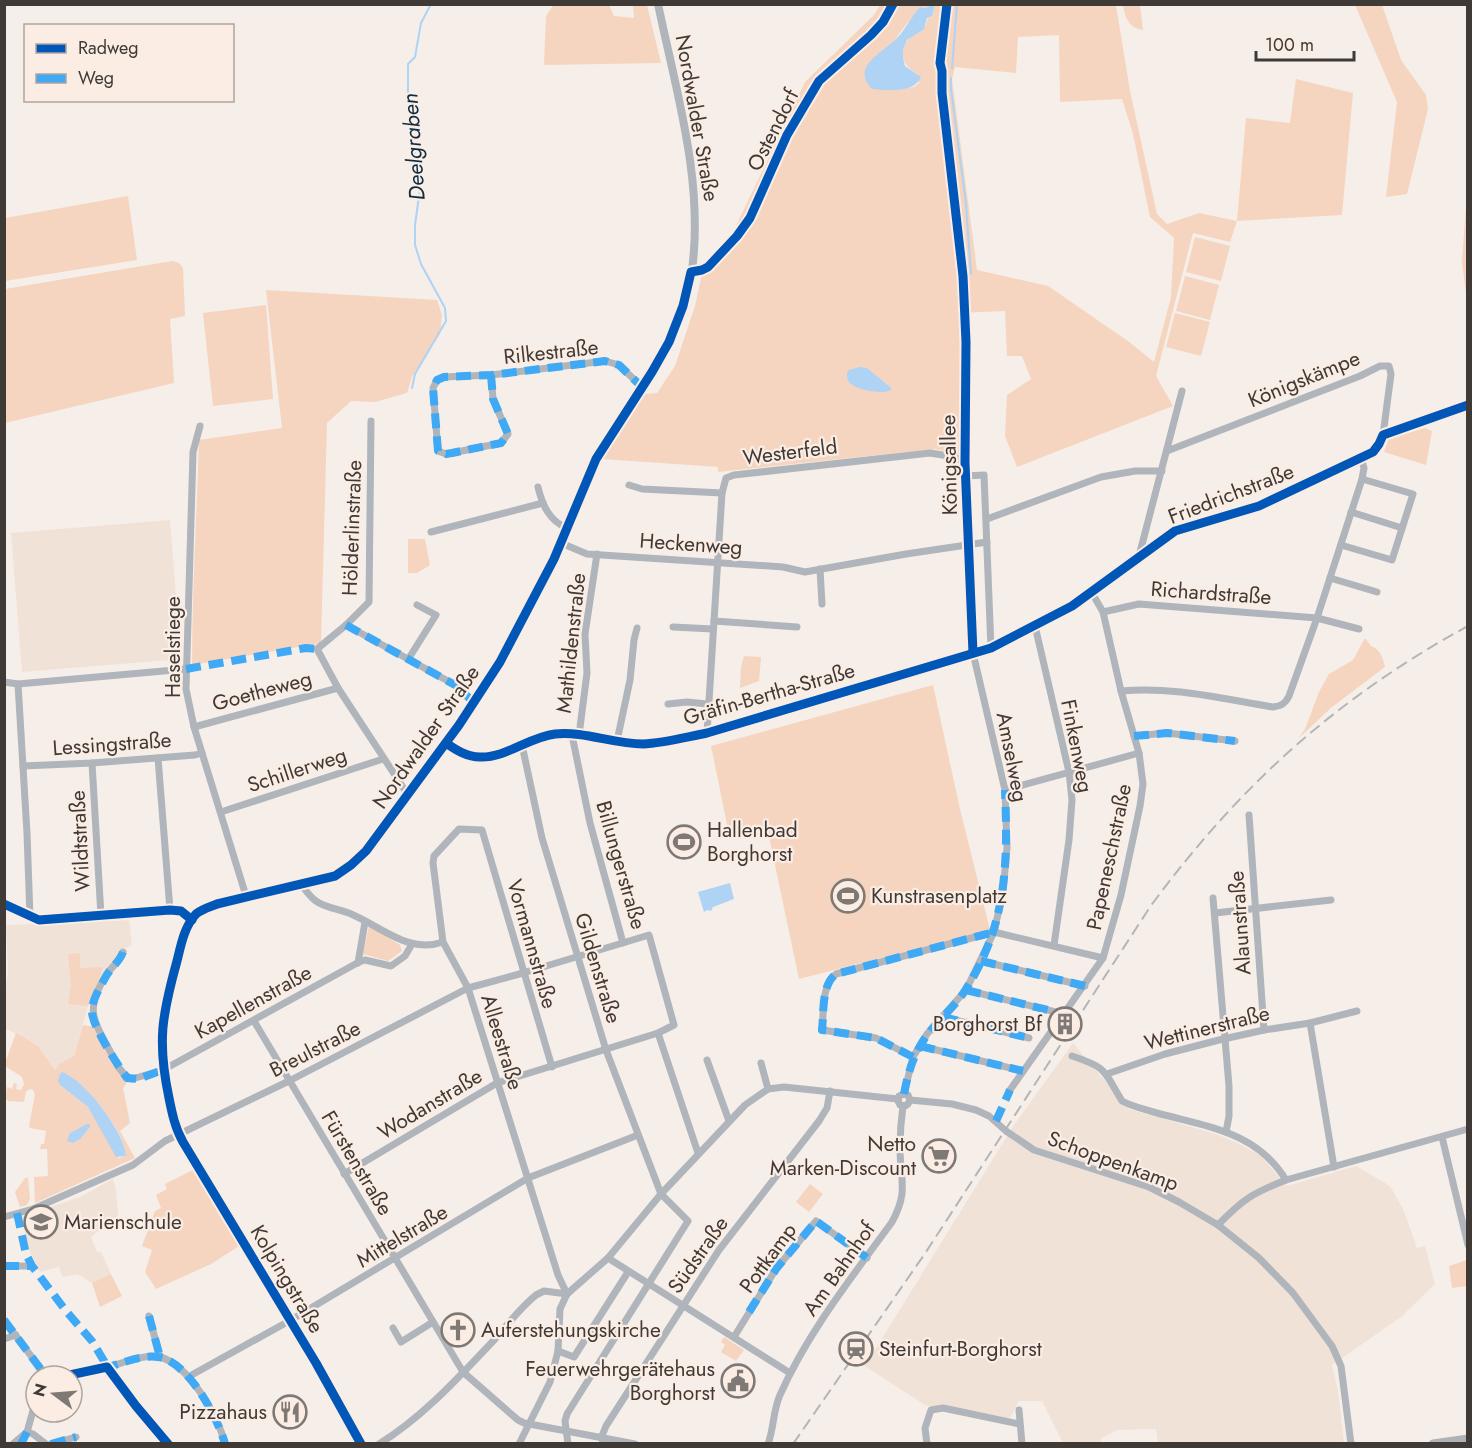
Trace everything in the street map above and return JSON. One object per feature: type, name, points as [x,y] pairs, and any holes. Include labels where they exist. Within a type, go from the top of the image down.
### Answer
[{"type":"main road","points":[[1433,1443],[1467,1439]]},
{"type":"street","name":"Nordwalder Straße","points":[[192,920],[201,910],[216,904],[335,876],[351,866],[366,851],[446,743],[504,655],[561,543],[596,459],[661,358],[683,306],[692,272],[695,215],[692,177],[658,4]]},
{"type":"street","name":"Ostendorf","points":[[692,272],[708,267],[737,236],[754,211],[787,135],[819,81],[871,35],[883,22],[893,4]]},
{"type":"street","name":"Königsallee","points":[[963,276],[966,353],[965,463],[973,653]]},
{"type":"street","name":"Rilkestraße","points":[[490,375],[493,399],[506,427],[508,434],[506,438],[501,442],[452,453],[446,454],[438,450],[433,388],[436,380],[444,377],[566,368],[605,361],[619,365],[642,387]]},
{"type":"street","name":"Königskämpe","points":[[1167,451],[1360,376],[1380,366],[1389,366],[1391,374],[1383,435]]},
{"type":"street","points":[[1139,556],[1182,391]]},
{"type":"street","name":"Hölderlinstraße","points":[[338,688],[317,649],[369,602],[371,421]]},
{"type":"street","name":"Haselstiege","points":[[200,426],[193,452],[186,689],[194,727],[246,896]]},
{"type":"street","name":"Friedrichstraße","points":[[1092,593],[1139,556],[1184,527],[1259,506],[1373,452],[1383,435]]},
{"type":"street","name":"Westerfeld","points":[[722,494],[726,478],[734,475],[930,453],[955,457],[965,463]]},
{"type":"street","points":[[1121,691],[1140,689],[1180,692],[1273,707],[1285,703],[1317,618],[1362,479],[1364,468],[1361,458]]},
{"type":"street","points":[[987,519],[1101,477],[1135,471],[1162,471]]},
{"type":"street","name":"Königsallee","points":[[966,476],[984,475],[991,648]]},
{"type":"street","points":[[1341,545],[1392,560],[1413,494],[1362,479]]},
{"type":"street","points":[[629,485],[642,489],[722,494],[707,704],[707,733]]},
{"type":"street","points":[[538,487],[543,503],[554,520],[567,528]]},
{"type":"street","points":[[431,532],[543,503]]},
{"type":"street","points":[[1351,512],[1402,528]]},
{"type":"street","name":"Heckenweg","points":[[561,543],[587,554],[783,567],[805,572],[987,542]]},
{"type":"street","name":"Mathildenstraße","points":[[576,735],[587,673],[585,634],[597,554]]},
{"type":"street","points":[[820,569],[822,604]]},
{"type":"street","points":[[1330,578],[1377,592]]},
{"type":"street","name":"Gräfin-Bertha-Straße","points":[[446,743],[463,753],[478,757],[490,756],[554,734],[642,744],[665,742],[707,733],[991,648],[1092,593]]},
{"type":"street","name":"Papeneschstraße","points":[[1010,1090],[1103,958],[1121,895],[1140,806],[1143,784],[1139,753],[1121,691],[1103,612],[1092,593]]},
{"type":"street","name":"Richardstraße","points":[[1103,612],[1139,604],[1317,618],[1359,629]]},
{"type":"street","points":[[409,658],[436,615],[417,605]]},
{"type":"street","points":[[346,625],[457,686],[474,703]]},
{"type":"street","points":[[673,627],[714,625],[797,627]]},
{"type":"street","name":"Finkenweg","points":[[1035,626],[1069,772],[1072,800],[1069,840],[1054,945]]},
{"type":"street","points":[[617,741],[630,680],[637,628]]},
{"type":"street","name":"Amselweg","points":[[904,1098],[913,1057],[927,1034],[966,990],[981,961],[994,932],[1003,892],[1007,848],[1005,790],[973,653]]},
{"type":"street","points":[[4,682],[18,684],[186,669]]},
{"type":"street","points":[[18,684],[30,917]]},
{"type":"street","points":[[338,688],[408,795]]},
{"type":"street","name":"Goetheweg","points":[[194,727],[338,688]]},
{"type":"street","points":[[668,704],[687,702],[707,704]]},
{"type":"street","points":[[1134,736],[1167,733],[1235,741]]},
{"type":"street","name":"Billungerstraße","points":[[576,735],[573,741],[590,823],[623,943],[649,935],[674,1025],[658,1033]]},
{"type":"street","name":"Gildenstraße","points":[[522,745],[542,838],[606,1050],[661,1194]]},
{"type":"street","name":"Lessingstraße","points":[[23,766],[92,763],[202,753]]},
{"type":"street","points":[[1005,790],[1139,753]]},
{"type":"street","points":[[158,758],[170,910]]},
{"type":"street","name":"Schillerweg","points":[[221,812],[383,759]]},
{"type":"street","name":"Wildtstraße","points":[[92,763],[101,916]]},
{"type":"street","name":"Alaunstraße","points":[[1248,815],[1264,1030]]},
{"type":"street","name":"Alleestraße","points":[[482,830],[459,829],[434,856],[443,942],[468,988],[558,1275],[567,1294]]},
{"type":"street","name":"Vormannstraße","points":[[482,830],[552,1066]]},
{"type":"street","points":[[300,883],[316,902],[354,915],[402,942],[434,945],[443,942]]},
{"type":"street","points":[[1213,898],[1230,1102],[1226,1132]]},
{"type":"street","points":[[1215,913],[1331,900]]},
{"type":"street","points":[[4,904],[39,920],[170,910],[181,911],[192,920],[185,933],[164,1012],[161,1039],[163,1070],[179,1135]]},
{"type":"street","points":[[358,963],[365,922]]},
{"type":"street","points":[[913,1057],[876,1038],[822,1030],[830,979],[836,974],[994,932],[1103,958]]},
{"type":"street","name":"Breulstraße","points":[[4,1217],[33,1209],[133,1165],[165,1141],[289,1082],[468,988],[623,943]]},
{"type":"street","points":[[358,963],[365,960],[391,966],[405,956],[412,944]]},
{"type":"street","name":"Kapellenstraße","points":[[123,952],[118,963],[108,972],[92,1012],[117,1064],[128,1077],[138,1079],[163,1070],[358,963]]},
{"type":"street","points":[[981,961],[1085,986]]},
{"type":"street","points":[[966,990],[1064,1014]]},
{"type":"street","name":"Wettinerstraße","points":[[1107,1074],[1165,1054],[1357,1011]]},
{"type":"street","points":[[943,1017],[1029,1038]]},
{"type":"street","name":"Fürstenstraße","points":[[254,1021],[463,1372],[518,1420],[529,1424]]},
{"type":"street","points":[[1310,1023],[1334,1167]]},
{"type":"street","points":[[606,1050],[658,1033],[698,1153]]},
{"type":"street","points":[[920,1046],[1023,1071]]},
{"type":"street","name":"Wodanstraße","points":[[344,1174],[498,1083],[606,1050]]},
{"type":"street","points":[[1072,1056],[1098,1065],[1107,1074],[1122,1101],[1129,1105],[1226,1132],[1258,1147],[1277,1164],[1286,1180]]},
{"type":"street","points":[[707,1060],[729,1121]]},
{"type":"street","points":[[761,1063],[768,1089]]},
{"type":"street","points":[[519,1443],[550,1382],[558,1351],[560,1309],[567,1294],[608,1258],[661,1194],[745,1105],[768,1089],[796,1087],[904,1098]]},
{"type":"street","name":"Südstraße","points":[[603,1440],[606,1426],[683,1304],[719,1251],[819,1121],[827,1108],[830,1091]]},
{"type":"street","name":"Am Bahnhof","points":[[768,1443],[777,1402],[790,1374],[830,1308],[892,1222],[903,1196],[899,1149],[903,1106],[899,1103],[904,1098]]},
{"type":"street","name":"Schoppenkamp","points":[[904,1098],[952,1104],[976,1110],[989,1116],[1006,1131],[1035,1150],[1149,1187],[1218,1225],[1259,1258],[1293,1293],[1332,1346],[1341,1366],[1351,1443]]},
{"type":"street","points":[[1218,1225],[1239,1203],[1258,1191],[1286,1180],[1467,1129]]},
{"type":"street","name":"Kolpingstraße","points":[[179,1135],[291,1320],[361,1443]]},
{"type":"street","name":"Mittelstraße","points":[[188,1377],[291,1320],[528,1178],[638,1135]]},
{"type":"street","points":[[1442,1137],[1467,1245]]},
{"type":"street","points":[[568,1443],[567,1414],[688,1221],[661,1194]]},
{"type":"street","name":"Pottkamp","points":[[734,1337],[776,1269],[816,1221],[867,1258]]},
{"type":"street","points":[[608,1258],[790,1374]]},
{"type":"street","points":[[4,1266],[32,1266]]},
{"type":"street","points":[[558,1351],[574,1357],[628,1272]]},
{"type":"street","points":[[379,1443],[399,1431],[463,1372],[536,1295],[544,1290],[567,1294]]},
{"type":"street","points":[[149,1316],[160,1357]]},
{"type":"street","points":[[4,1320],[37,1364]]},
{"type":"street","points":[[393,1328],[401,1342],[433,1322]]},
{"type":"street","points":[[4,1339],[16,1335]]},
{"type":"street","points":[[84,1372],[128,1361],[160,1357],[175,1365],[188,1377],[211,1409],[226,1442]]},
{"type":"street","points":[[927,1443],[925,1428],[931,1410],[943,1408],[1019,1424]]},
{"type":"street","points":[[1019,1410],[1022,1443]]},
{"type":"street","points":[[13,1443],[27,1432],[29,1424]]},
{"type":"street","points":[[529,1424],[566,1430],[603,1440],[635,1443]]},
{"type":"street","points":[[27,1432],[46,1443]]},
{"type":"street","points":[[51,1443],[76,1437]]},
{"type":"shaded area","points":[[554,4],[609,5],[614,16],[634,18],[633,5],[647,5],[661,63],[544,65],[546,16]]},
{"type":"shaded area","points":[[880,5],[931,5],[926,8],[920,7],[892,44],[887,62],[886,90],[914,87],[919,83],[918,74],[903,59],[903,49],[911,37],[924,28],[928,18],[932,16],[935,5],[1116,5],[1130,91],[1157,214],[1167,224],[1199,213],[1237,221],[1230,242],[1193,233],[1156,376],[1173,406],[1017,467],[1005,436],[1007,395],[1031,379],[1022,356],[1007,356],[1005,311],[959,313],[963,441],[959,455],[935,449],[718,472],[718,467],[602,459],[611,441],[645,394],[657,393],[675,366],[695,306],[701,278],[741,235],[736,226],[805,82],[874,15]],"holes":[[[1059,35],[1060,102],[1122,99],[1133,134],[1150,217],[1174,238],[1171,297],[1154,362],[1128,341],[1048,286],[977,270],[952,79],[955,67],[1016,73],[1018,37]]]},
{"type":"shaded area","points":[[1123,5],[1140,5],[1143,30],[1134,27],[1126,18]]},
{"type":"shaded area","points":[[1355,5],[1382,5],[1401,60],[1426,95],[1428,109],[1407,194],[1386,197],[1397,102]]},
{"type":"shaded area","points":[[1296,79],[1353,93],[1342,215],[1237,221],[1246,118],[1290,123]]},
{"type":"shaded area","points":[[1467,192],[1467,302],[1462,262]]},
{"type":"shaded area","points":[[128,196],[137,260],[5,281],[5,218]]},
{"type":"shaded area","points":[[1195,237],[1230,246],[1221,281],[1186,272]]},
{"type":"shaded area","points":[[172,261],[179,263],[183,268],[185,316],[170,319],[174,383],[5,423],[5,289]]},
{"type":"shaded area","points":[[1185,276],[1219,285],[1210,320],[1176,311]]},
{"type":"shaded area","points":[[266,290],[437,300],[442,315],[440,334],[412,377],[407,393],[375,402],[351,401],[327,423],[321,643],[192,665],[199,440],[282,428]]},
{"type":"shaded area","points":[[266,305],[273,399],[213,406],[203,313]]},
{"type":"shaded area","points":[[1175,313],[1210,322],[1201,356],[1166,347]]},
{"type":"shaded area","points":[[1425,428],[1432,431],[1426,465],[1384,452],[1389,438]]},
{"type":"shaded area","points":[[170,520],[181,659],[22,672],[11,533]]},
{"type":"shaded area","points":[[408,539],[425,539],[430,565],[417,573],[408,573]]},
{"type":"shaded area","points":[[1365,638],[1379,652],[1385,667],[1332,707],[1298,739],[1305,729],[1319,692],[1329,674],[1353,660]]},
{"type":"shaded area","points":[[744,656],[761,657],[759,681],[740,688],[741,667]]},
{"type":"shaded area","points":[[933,685],[960,809],[990,930],[799,979],[768,832],[730,839],[711,746]]},
{"type":"shaded area","points":[[129,920],[132,945],[121,951],[101,975],[88,1006],[74,1056],[59,1064],[55,1070],[38,1046],[5,1028],[5,993],[8,971],[6,925]]},
{"type":"shaded area","points":[[369,926],[400,945],[402,951],[388,961],[363,954]]},
{"type":"shaded area","points":[[80,953],[80,968],[102,967],[88,1006],[68,1004],[71,985],[68,954]]},
{"type":"shaded area","points":[[83,1025],[94,1027],[106,1050],[128,1081],[123,1088],[130,1123],[120,1131],[135,1158],[35,1203],[34,1177],[48,1176],[47,1149],[40,1149],[41,1144],[44,1144],[46,1131],[29,1126],[35,1094],[33,1090],[26,1092],[24,1102],[8,1101],[5,1098],[7,1087],[12,1089],[14,1083],[17,1084],[16,1089],[21,1090],[24,1084],[22,1077],[5,1066],[5,1063],[16,1033],[38,1046],[55,1070],[59,1064],[74,1056]],"holes":[[[68,1074],[112,1122],[124,1144],[126,1156],[118,1158],[88,1107],[60,1085]]]},
{"type":"shaded area","points":[[1073,1043],[1129,1109],[1216,1134],[1240,1144],[1261,1156],[1287,1186],[1356,1166],[1390,1186],[1403,1209],[1417,1248],[1425,1246],[1435,1284],[1401,1317],[1332,1365],[1338,1391],[1344,1443],[1158,1443],[1156,1429],[1117,1430],[1102,1438],[1100,1443],[1063,1443],[1042,1401],[1019,1401],[1010,1418],[990,1421],[925,1405],[865,1366],[1014,1125]]},
{"type":"shaded area","points":[[193,1170],[239,1246],[211,1264],[156,1289],[145,1272],[152,1250],[142,1246],[155,1211],[161,1208],[156,1195],[167,1189],[165,1184]]},
{"type":"shaded area","points":[[25,1178],[28,1178],[30,1199],[27,1205],[20,1207],[15,1192]]},
{"type":"shaded area","points":[[113,1179],[118,1216],[91,1237],[97,1252],[101,1252],[111,1274],[92,1283],[78,1274],[62,1277],[59,1267],[40,1272],[30,1252],[21,1217],[80,1197]]},
{"type":"shaded area","points":[[810,1184],[823,1194],[809,1212],[796,1202]]},
{"type":"shaded area","points":[[1467,1260],[1467,1286],[1452,1288],[1449,1266]]},
{"type":"shaded area","points":[[111,1274],[122,1296],[100,1307],[92,1283]]},
{"type":"shaded area","points":[[724,1337],[744,1350],[736,1361],[721,1352],[725,1345],[721,1342]]},
{"type":"water","points":[[935,5],[932,16],[927,18],[924,29],[907,40],[903,49],[905,66],[921,77],[918,82],[900,90],[872,89],[866,81],[865,73],[871,60],[900,34],[920,7],[926,8]]},
{"type":"water","points":[[867,368],[891,390],[876,392],[852,385],[847,373],[849,370]]},
{"type":"water","points":[[730,883],[734,899],[713,907],[711,911],[704,912],[698,892]]},
{"type":"water","points":[[62,1072],[81,1085],[102,1108],[119,1135],[126,1156],[116,1157],[88,1107],[60,1085],[58,1081]]},
{"type":"water","points":[[90,1124],[90,1127],[80,1139],[73,1143],[67,1141],[70,1133]]},
{"type":"waterway","name":"Deelgraben","points":[[412,388],[415,374],[446,321],[445,308],[421,264],[415,245],[420,189],[408,103],[408,64],[415,57],[421,23],[431,4]]},
{"type":"waterway","points":[[952,68],[957,4]]},
{"type":"waterway","points":[[951,78],[966,204],[971,274]]},
{"type":"railway","points":[[793,1444],[926,1252],[1150,907],[1184,863],[1254,784],[1292,748],[1375,683],[1468,626]]},
{"type":"marked path","points":[[491,375],[493,399],[508,434],[501,443],[446,454],[438,451],[433,388],[437,380],[444,377],[491,375],[605,361],[619,365],[642,387]]},
{"type":"marked path","points":[[346,625],[457,686],[474,703]]},
{"type":"marked path","points":[[186,669],[306,648],[317,649]]},
{"type":"marked path","points":[[1134,736],[1167,733],[1235,741]]},
{"type":"marked path","points":[[904,1094],[918,1049],[927,1035],[962,995],[980,965],[990,941],[1002,893],[1005,868],[1005,790]]},
{"type":"marked path","points":[[913,1057],[876,1038],[822,1030],[824,1000],[831,979],[836,974],[994,932]]},
{"type":"marked path","points":[[123,952],[107,974],[96,995],[92,1008],[94,1020],[106,1046],[127,1078],[138,1079],[163,1070]]},
{"type":"marked path","points":[[981,961],[1085,986]]},
{"type":"marked path","points":[[966,990],[1064,1014]]},
{"type":"marked path","points":[[943,1017],[1029,1038]]},
{"type":"marked path","points":[[920,1046],[1023,1071]]},
{"type":"marked path","points":[[996,1121],[1010,1090]]},
{"type":"marked path","points":[[17,1213],[26,1254],[32,1266],[92,1341],[110,1371]]},
{"type":"marked path","points":[[749,1312],[776,1269],[816,1221],[867,1258]]},
{"type":"marked path","points":[[4,1266],[32,1266]]},
{"type":"marked path","points":[[149,1316],[160,1357]]},
{"type":"marked path","points":[[4,1320],[37,1364]]},
{"type":"marked path","points":[[103,1368],[151,1356],[169,1361],[191,1379],[200,1392],[216,1420],[225,1444]]},
{"type":"marked path","points":[[21,1444],[27,1432]]},
{"type":"marked path","points":[[51,1444],[76,1437]]},
{"type":"cycle path","points":[[361,1444],[316,1363],[183,1142],[176,1126],[165,1078],[162,1044],[168,997],[184,936],[192,919],[203,909],[335,876],[366,851],[459,725],[500,662],[554,559],[596,459],[669,342],[683,306],[691,272],[708,267],[737,236],[750,218],[787,135],[819,81],[871,35],[883,22],[893,4]]},
{"type":"cycle path","points":[[947,4],[940,63],[963,276],[966,342],[965,463],[973,653]]},
{"type":"cycle path","points":[[446,743],[458,751],[480,757],[499,754],[555,734],[577,734],[643,744],[667,741],[707,733],[991,648],[1072,606],[1175,531],[1259,506],[1373,452],[1383,435],[1468,405]]},
{"type":"cycle path","points":[[4,904],[39,920],[170,910],[181,911],[192,920]]},
{"type":"cycle path","points":[[84,1372],[107,1367],[168,1444]]},
{"type":"place","name":"Hallenbad Borghorst","points":[[684,842]]},
{"type":"place","name":"Kunstrasenplatz","points":[[848,896]]},
{"type":"place","name":"Borghorst Bf","points":[[1065,1024]]},
{"type":"place","name":"Netto Marken-Discount","points":[[939,1156]]},
{"type":"place","name":"Marienschule","points":[[41,1222]]},
{"type":"place","name":"Auferstehungskirche","points":[[458,1330]]},
{"type":"place","name":"Steinfurt-Borghorst","points":[[856,1349]]},
{"type":"place","name":"Feuerwehrgerätehaus Borghorst","points":[[738,1381]]},
{"type":"place","name":"Pizzahaus","points":[[290,1412]]}]
